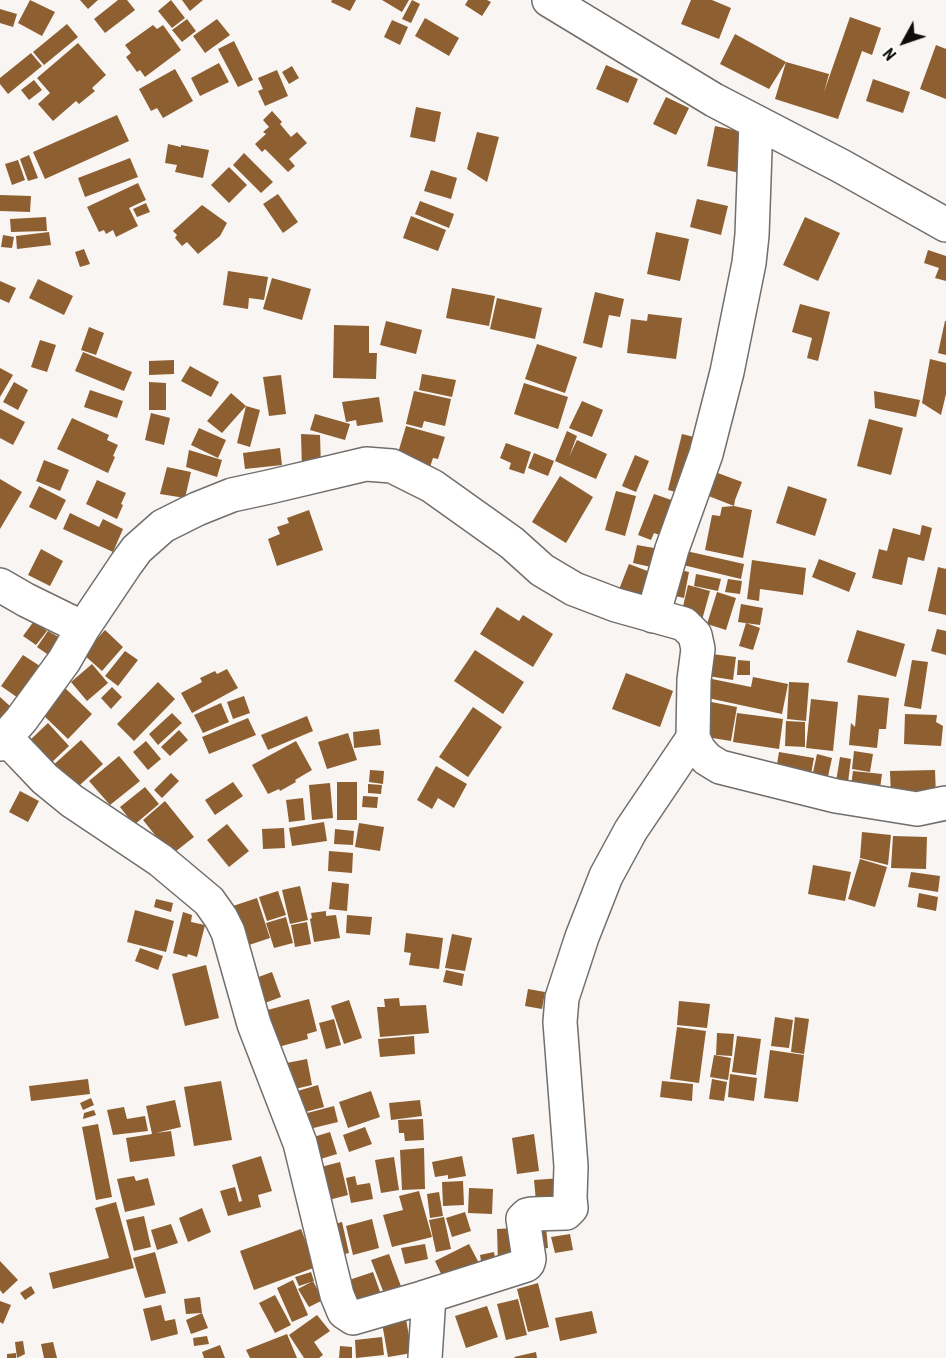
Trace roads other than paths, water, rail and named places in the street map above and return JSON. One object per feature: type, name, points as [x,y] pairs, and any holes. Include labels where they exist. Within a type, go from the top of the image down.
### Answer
[{"type":"street","points":[[549,0],[714,100],[841,166],[946,225]]},
{"type":"street","points":[[653,616],[672,549],[706,454],[727,372],[749,264],[756,122]]},
{"type":"street","points":[[693,738],[631,830],[606,876],[582,937],[562,998],[560,1023],[571,1166],[571,1208],[566,1213],[532,1214],[523,1219],[529,1259],[526,1265],[353,1318],[344,1312],[338,1295],[300,1143],[254,1024],[228,932],[221,918],[209,901],[160,860],[80,807],[3,741],[64,661],[83,628],[137,549],[163,526],[198,508],[232,495],[366,464],[392,466],[432,486],[512,543],[542,570],[574,589],[616,605],[684,624],[695,635],[698,649],[694,680],[693,738],[707,759],[720,767],[836,796],[917,809],[946,803]]},
{"type":"street","points":[[0,585],[83,628]]},
{"type":"street","points":[[425,1358],[429,1296]]}]
